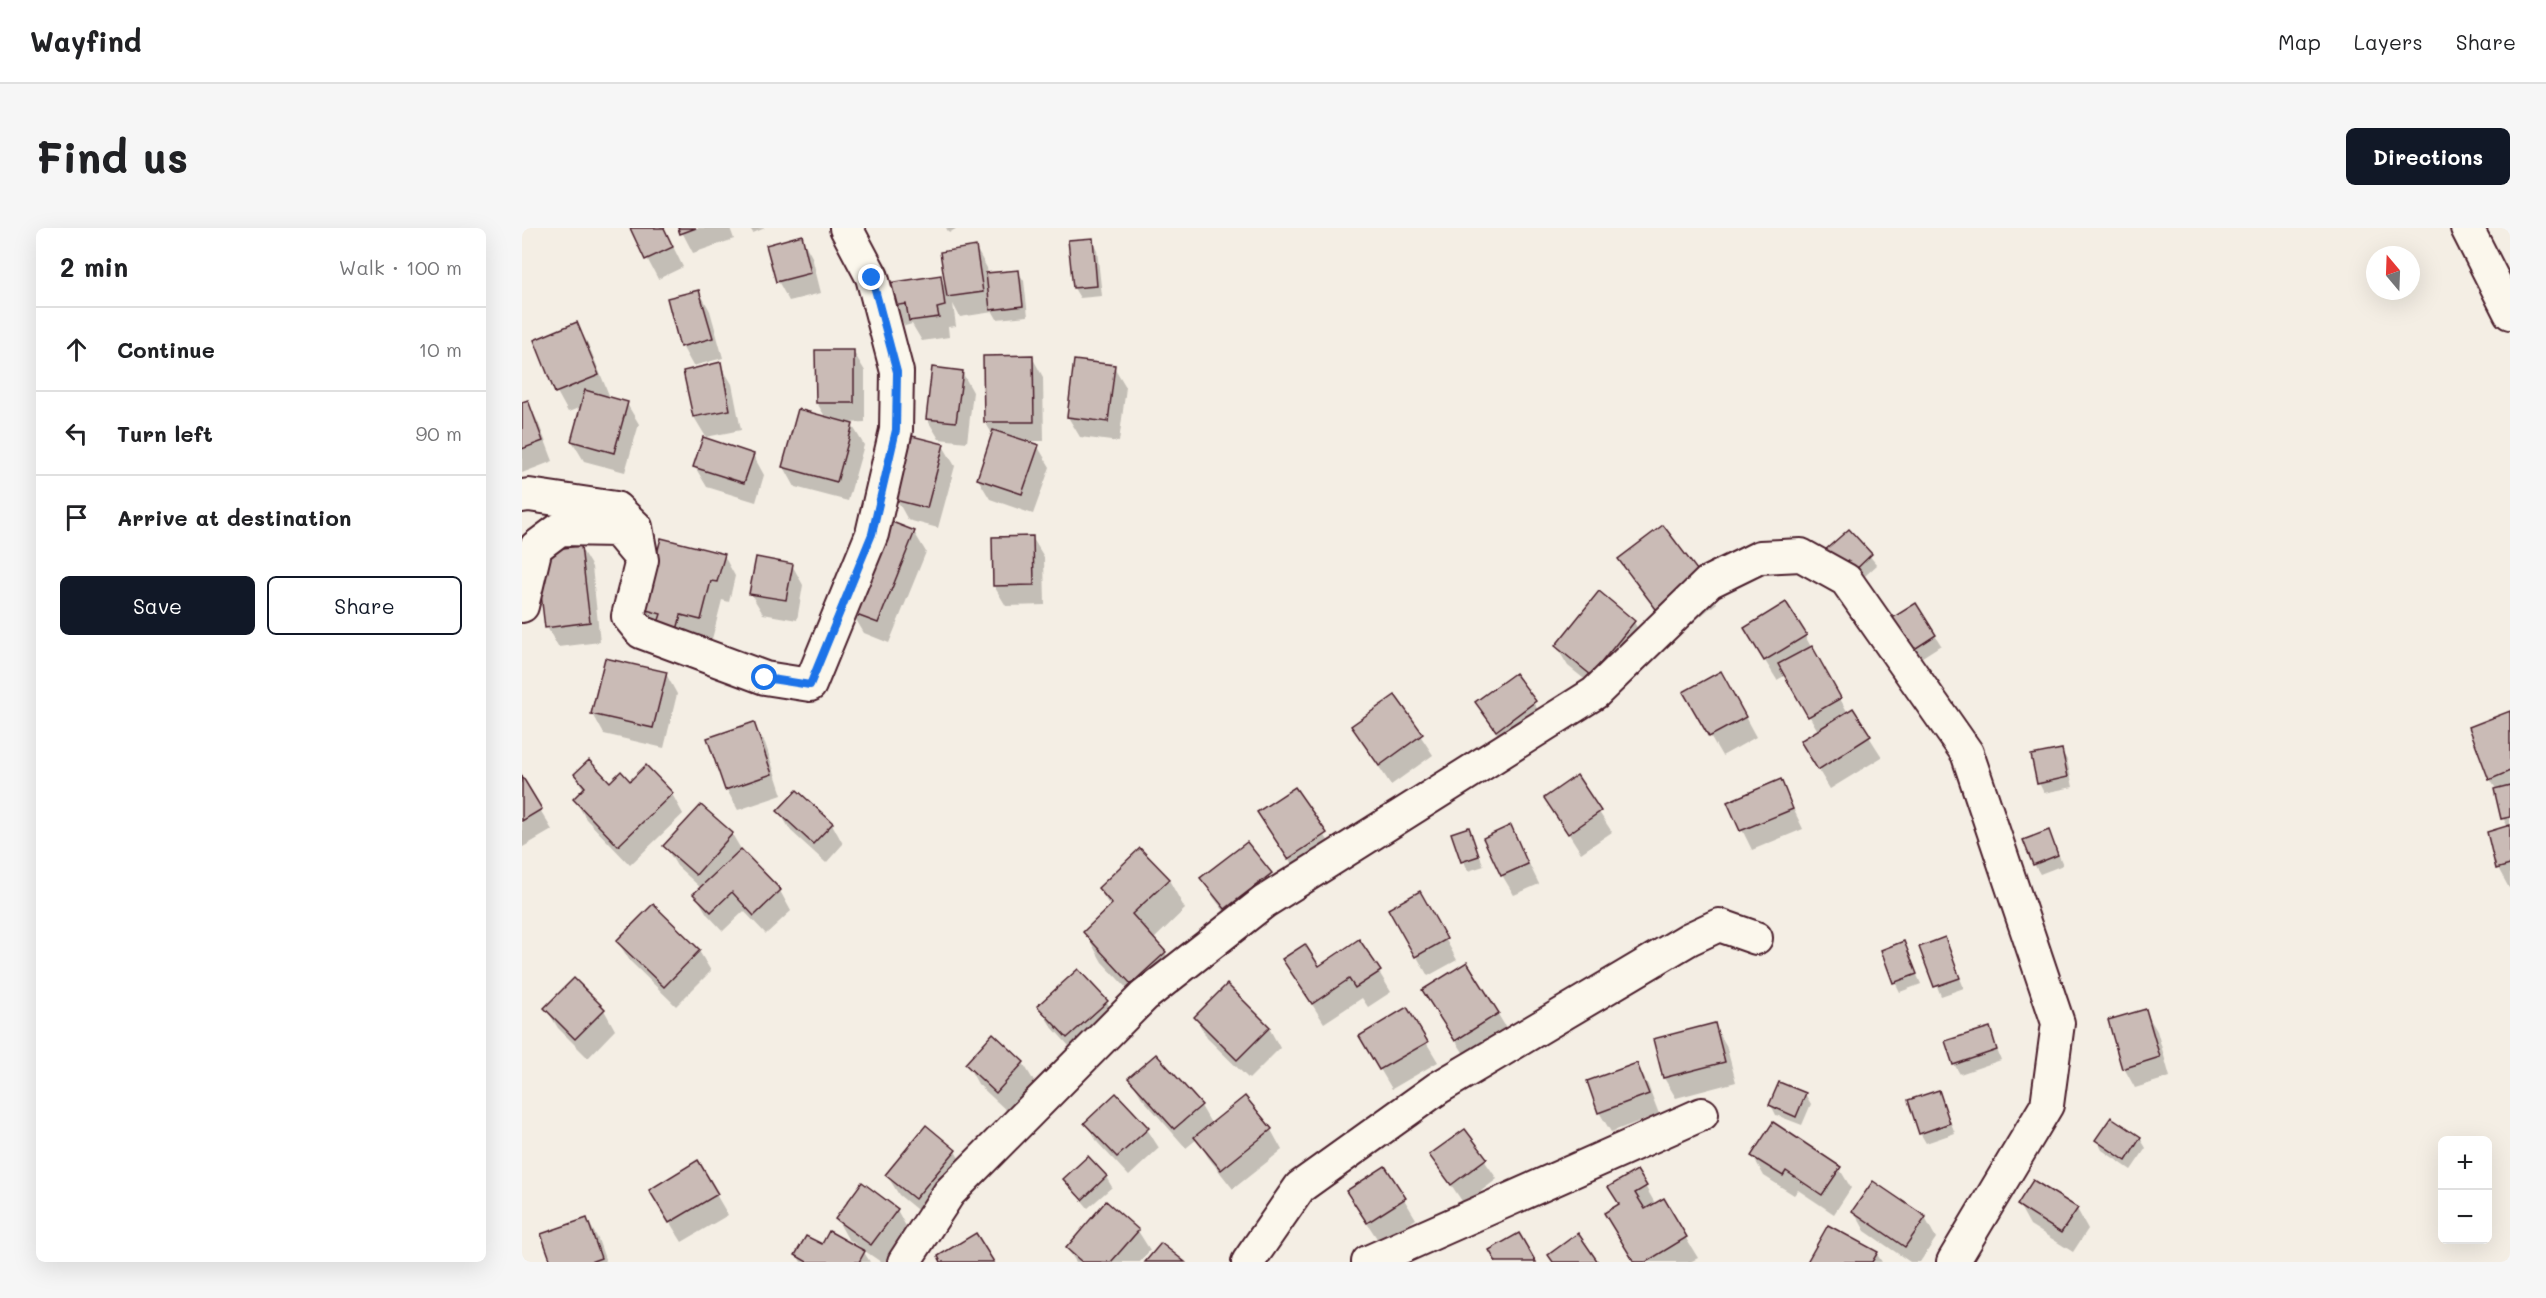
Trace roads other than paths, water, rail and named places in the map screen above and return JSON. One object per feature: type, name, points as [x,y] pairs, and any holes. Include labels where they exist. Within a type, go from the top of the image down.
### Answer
[{"type":"street","points":[[522,496],[529,495],[616,508],[636,527],[642,560],[628,616],[641,632],[765,678],[810,685],[872,534],[896,430],[897,372],[872,278],[846,228]]},
{"type":"street","points":[[2467,228],[2510,313]]},
{"type":"street","points":[[522,606],[536,547],[560,529],[617,530],[642,560]]},
{"type":"street","points":[[904,1262],[949,1194],[1143,996],[1264,902],[1595,693],[1709,582],[1760,557],[1801,555],[1846,580],[1966,753],[2058,1023],[2047,1105],[1953,1262]]},
{"type":"street","points":[[1248,1262],[1300,1188],[1438,1088],[1689,939],[1719,925],[1756,938]]},
{"type":"street","points":[[1368,1262],[1702,1114]]}]
